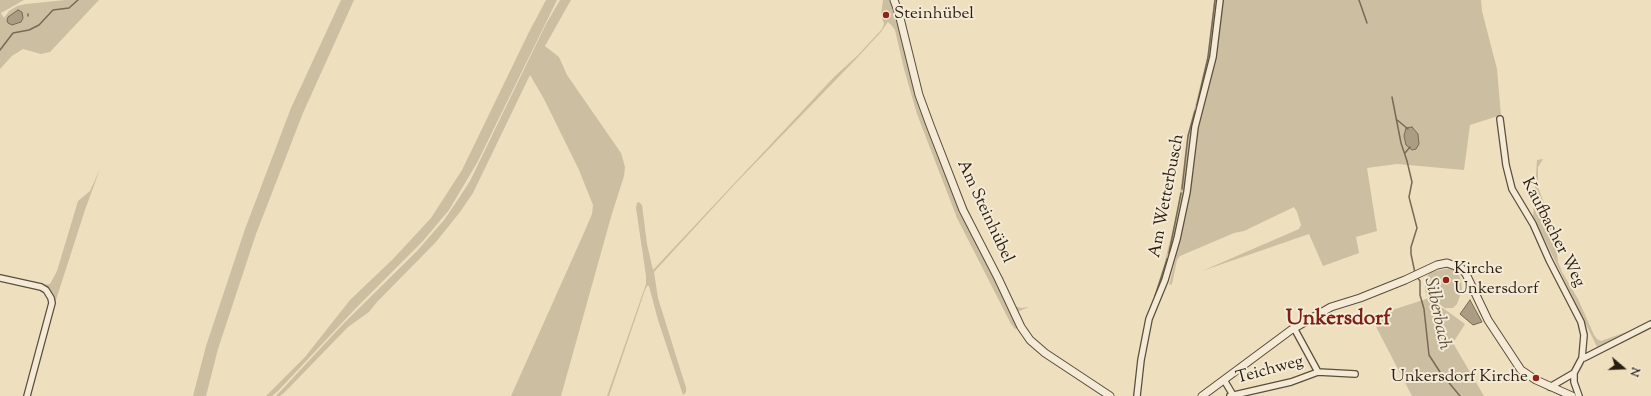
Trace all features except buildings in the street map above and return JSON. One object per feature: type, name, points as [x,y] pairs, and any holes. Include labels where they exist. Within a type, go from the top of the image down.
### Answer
[{"type":"street","name":"Am Steinhübel","points":[[894,0],[899,14],[919,95],[963,210],[1021,327],[1030,340],[1045,353],[1110,396]]},
{"type":"street","name":"Am Wetterbusch","points":[[1137,396],[1141,360],[1150,319],[1165,280],[1177,239],[1187,192],[1193,138],[1213,57],[1220,0]]},
{"type":"street","name":"Kaufbacher Weg","points":[[1500,119],[1506,168],[1512,189],[1533,224],[1549,260],[1581,322],[1584,335],[1582,358]]},
{"type":"street","points":[[1202,396],[1294,328],[1331,307],[1360,298],[1443,263],[1455,265],[1461,268],[1468,278],[1488,320],[1516,364],[1527,375],[1572,396]]},
{"type":"street","points":[[0,278],[41,287],[46,290],[52,298],[52,303],[27,396]]},
{"type":"street","points":[[1579,396],[1574,382],[1574,373],[1582,358],[1651,324]]},
{"type":"street","name":"Teichweg","points":[[1294,328],[1318,372]]},
{"type":"street","name":"Teichweg","points":[[1232,396],[1292,382],[1318,372],[1355,374]]},
{"type":"street","points":[[1550,387],[1574,373]]},
{"type":"street","points":[[1224,380],[1232,396]]},
{"type":"shaded area","points":[[0,0],[24,0],[1,13],[4,18],[9,11],[17,6],[26,4],[65,0],[99,0],[50,52],[41,54],[23,49],[12,56],[0,69]]},
{"type":"shaded area","points":[[341,0],[354,0],[303,113],[256,234],[218,349],[206,396],[193,396],[206,346],[245,229],[291,108]]},
{"type":"shaded area","points":[[546,0],[557,0],[477,163],[449,210],[423,241],[356,308],[278,391],[272,396],[266,396],[305,357],[350,300],[393,259],[431,218],[462,170]]},
{"type":"shaded area","points":[[560,0],[571,0],[545,46],[559,57],[567,75],[621,153],[625,167],[624,176],[611,217],[561,396],[511,396],[583,235],[592,214],[593,205],[579,170],[544,99],[530,75],[473,193],[460,212],[436,242],[369,312],[348,327],[285,392],[280,396],[276,396],[344,323],[417,251],[444,220],[470,181],[546,24]]},
{"type":"shaded area","points":[[883,0],[898,0],[920,87],[961,195],[1015,306],[1021,308],[1029,307],[1017,312],[1023,325],[1015,329],[1011,324],[957,218],[917,114],[895,30],[888,22],[881,32],[856,59],[735,184],[654,272],[658,298],[686,387],[686,392],[683,395],[658,320],[649,286],[647,286],[609,396],[607,396],[646,284],[636,208],[637,203],[639,202],[642,205],[647,244],[653,270],[834,77],[858,55],[882,29],[884,24],[881,14]]},
{"type":"shaded area","points":[[1214,0],[1481,0],[1482,11],[1497,69],[1501,115],[1470,125],[1464,170],[1397,164],[1367,168],[1377,231],[1356,237],[1359,253],[1323,266],[1309,234],[1202,271],[1299,229],[1301,225],[1294,207],[1244,231],[1234,233],[1180,256],[1177,260],[1172,284],[1169,285],[1176,257],[1165,260],[1178,209],[1187,137],[1207,59]]},
{"type":"shaded area","points":[[18,10],[22,12],[23,18],[21,22],[12,25],[8,23],[8,17]]},
{"type":"shaded area","points":[[1412,127],[1418,134],[1419,144],[1416,149],[1412,150],[1406,145],[1404,136],[1406,128]]},
{"type":"shaded area","points":[[1543,159],[1538,167],[1538,187],[1555,233],[1558,262],[1562,272],[1578,299],[1597,339],[1601,341],[1629,331],[1597,347],[1533,216],[1537,160]]},
{"type":"shaded area","points":[[100,169],[55,303],[53,302],[48,289],[21,282],[22,279],[31,283],[42,285],[50,284],[57,271],[78,201],[90,191]]},
{"type":"shaded area","points":[[1451,268],[1457,270],[1461,280],[1462,290],[1465,291],[1464,294],[1461,293],[1457,304],[1453,308],[1445,308],[1427,296],[1425,290],[1425,280],[1430,272]]},
{"type":"shaded area","points":[[1429,298],[1465,324],[1453,343],[1484,396],[1412,396],[1371,317]]},
{"type":"shaded area","points":[[1470,300],[1482,322],[1473,325],[1460,314]]},
{"type":"waterway","points":[[0,50],[13,33],[29,30],[39,25],[53,10],[69,8],[78,0]]},
{"type":"waterway","points":[[1197,105],[1208,57],[1215,0]]},
{"type":"waterway","points":[[1359,0],[1367,23]]},
{"type":"waterway","name":"Silberbach","points":[[1392,97],[1401,143],[1412,182],[1409,197],[1417,228]]},
{"type":"waterway","points":[[1182,189],[1188,136],[1195,111]]},
{"type":"waterway","points":[[1396,119],[1408,129]]},
{"type":"waterway","name":"Silberbach","points":[[1405,153],[1410,147]]},
{"type":"waterway","points":[[1169,253],[1181,193]]},
{"type":"waterway","name":"Silberbach","points":[[1415,273],[1411,247],[1417,228]]},
{"type":"waterway","points":[[1155,296],[1167,259]]},
{"type":"waterway","name":"Silberbach","points":[[1417,277],[1420,281],[1420,295],[1424,309],[1429,355],[1440,372],[1460,396]]},
{"type":"place","name":"Steinhübel","points":[[886,15]]},
{"type":"place","name":"Kirche Unkersdorf","points":[[1446,280]]},
{"type":"place","name":"Unkersdorf Kirche","points":[[1536,378]]},
{"type":"district","name":"Unkersdorf","points":[[1338,320]]}]
